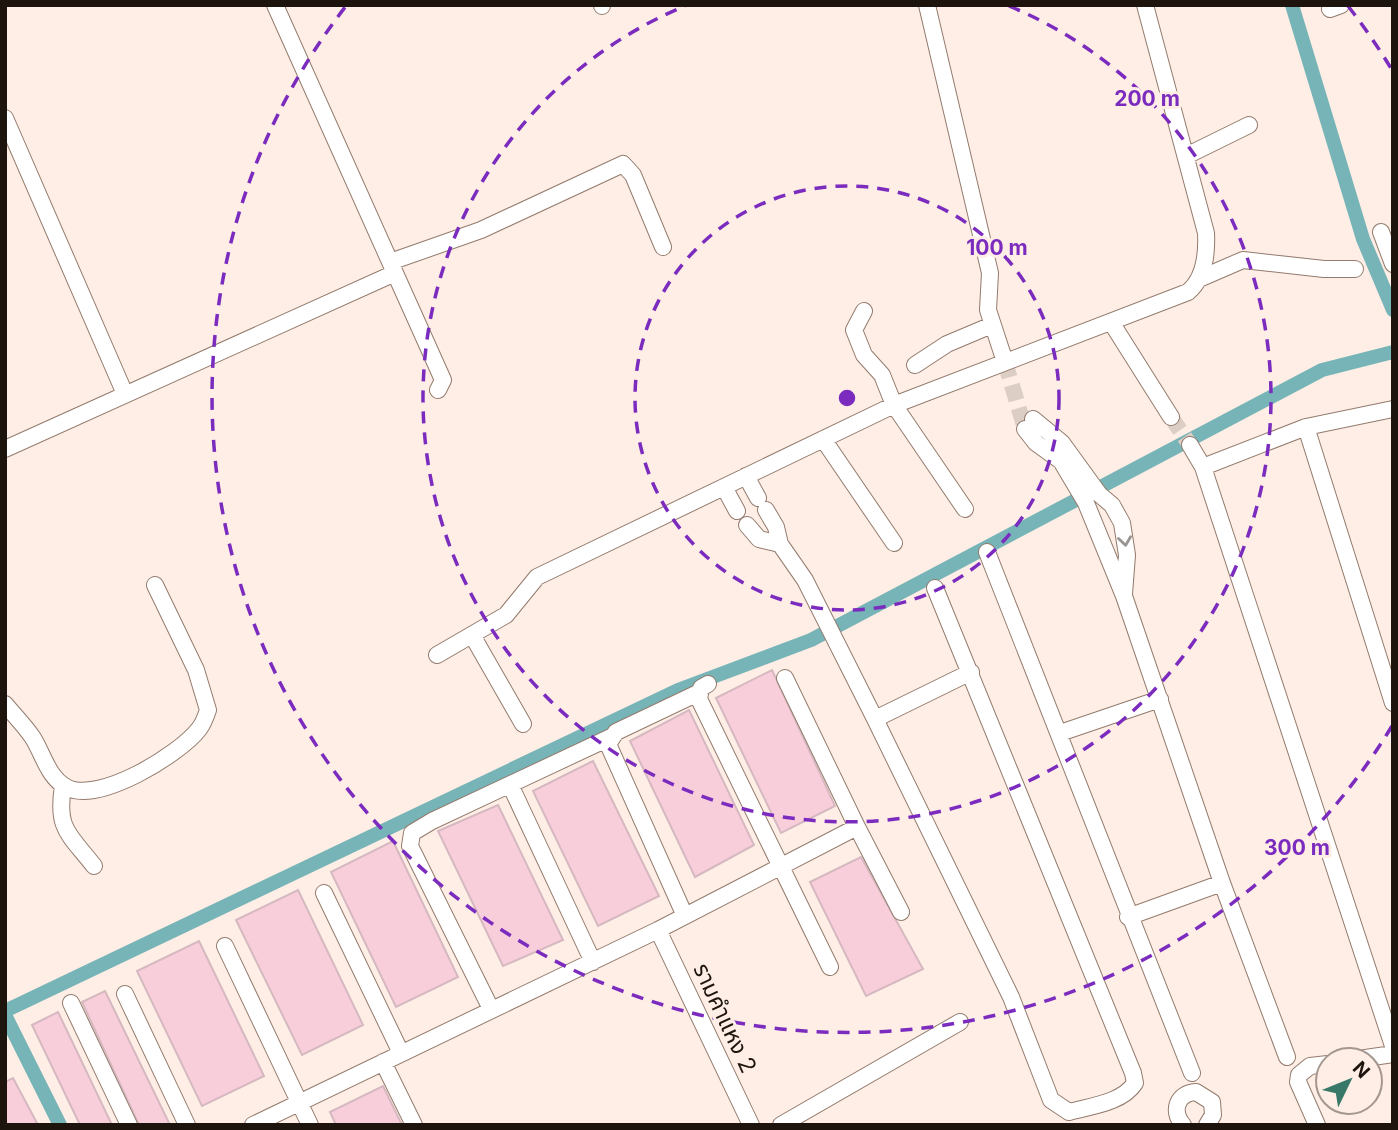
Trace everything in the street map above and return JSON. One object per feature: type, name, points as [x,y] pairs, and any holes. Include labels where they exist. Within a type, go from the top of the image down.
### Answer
[{"type":"street","points":[[275,5],[443,380],[438,390]]},
{"type":"street","points":[[927,5],[990,273],[988,310],[1005,362]]},
{"type":"street","points":[[437,655],[506,615],[537,577],[724,486],[894,405],[1188,292],[1199,279],[1206,257],[1206,233],[1145,5]]},
{"type":"street","points":[[5,118],[125,394]]},
{"type":"street","points":[[1186,156],[1249,125]]},
{"type":"street","points":[[5,449],[393,267],[481,230],[623,164],[633,174],[663,247]]},
{"type":"street","points":[[1381,232],[1393,264]]},
{"type":"street","points":[[1199,279],[1243,261],[1355,269]]},
{"type":"street","points":[[864,311],[854,330],[863,355],[882,375],[894,405],[965,509]]},
{"type":"street","points":[[1111,321],[1171,417]]},
{"type":"street","points":[[915,365],[947,344],[992,325]]},
{"type":"street","points":[[1203,467],[1306,427],[1393,409]]},
{"type":"street","points":[[1029,424],[1062,443],[1078,476],[1093,498],[1222,883],[1287,1056]]},
{"type":"street","points":[[1306,427],[1393,703]]},
{"type":"street","points":[[823,439],[894,543]]},
{"type":"street","points":[[1190,445],[1203,467],[1381,1016],[1391,1028],[1393,1046]]},
{"type":"street","points":[[746,476],[776,527],[780,544],[805,580],[1011,997],[1051,1100],[1069,1112],[1128,1093],[1135,1083],[1133,1073],[934,587]]},
{"type":"street","points":[[724,486],[737,511]]},
{"type":"street","points":[[1093,498],[1112,505],[1126,537],[1124,596]]},
{"type":"street","points":[[747,525],[759,539],[780,544]]},
{"type":"street","points":[[987,552],[1060,733],[1128,917],[1192,1073]]},
{"type":"street","points":[[5,704],[33,737],[54,778],[63,786],[85,792],[116,784],[164,758],[200,728],[208,710],[204,693],[155,585]]},
{"type":"street","points":[[472,635],[523,724]]},
{"type":"street","points":[[875,719],[971,672]]},
{"type":"street","points":[[785,678],[901,912]]},
{"type":"street","points":[[491,1009],[410,846],[412,833],[432,821],[611,737],[703,688],[780,869],[830,967]]},
{"type":"street","points":[[1060,733],[1160,699]]},
{"type":"street","points":[[611,737],[609,750],[685,916]]},
{"type":"street","points":[[63,786],[59,810],[61,822],[94,866]]},
{"type":"street","points":[[514,793],[593,961]]},
{"type":"street","points":[[253,1125],[658,930],[857,827]]},
{"type":"street","points":[[1128,917],[1222,883]]},
{"type":"street","points":[[324,893],[401,1053]]},
{"type":"street","name":"รามคำแหง 2","points":[[658,930],[751,1125]]},
{"type":"street","points":[[225,946],[310,1125]]},
{"type":"street","points":[[125,994],[187,1125]]},
{"type":"street","points":[[71,1003],[129,1125]]},
{"type":"street","points":[[781,1125],[960,1022]]},
{"type":"street","points":[[383,1062],[414,1125]]},
{"type":"street","points":[[1314,1066],[1298,1075],[1298,1082],[1317,1125]]},
{"type":"street","points":[[1183,1125],[1177,1117],[1177,1105],[1184,1095],[1196,1092],[1212,1102],[1213,1115],[1207,1125]]},
{"type":"building","points":[[772,670],[835,806],[781,833],[716,698]]},
{"type":"building","points":[[689,710],[754,845],[695,877],[630,741]]},
{"type":"building","points":[[593,761],[659,896],[598,926],[533,791]]},
{"type":"building","points":[[498,805],[563,940],[503,966],[438,831]]},
{"type":"building","points":[[393,841],[458,977],[396,1007],[331,872]]},
{"type":"building","points":[[861,857],[923,969],[866,996],[810,882]]},
{"type":"building","points":[[298,890],[363,1025],[302,1055],[236,920]]},
{"type":"building","points":[[199,941],[264,1076],[202,1106],[137,971]]},
{"type":"building","points":[[105,991],[170,1125],[139,1125],[82,1002]]},
{"type":"building","points":[[58,1012],[112,1125],[80,1125],[32,1025]]},
{"type":"building","points":[[13,1078],[38,1125],[5,1125],[5,1082]]},
{"type":"building","points":[[383,1086],[402,1125],[336,1125],[330,1112]]},
{"type":"waterway","points":[[1292,5],[1363,239],[1393,310]]},
{"type":"waterway","points":[[5,1011],[678,690],[811,640],[1322,370],[1393,352]]},
{"type":"waterway","points":[[5,1015],[60,1125]]},
{"type":"tunnel","points":[[1005,362],[1025,429]]},
{"type":"tunnel","points":[[1171,417],[1190,445]]}]
